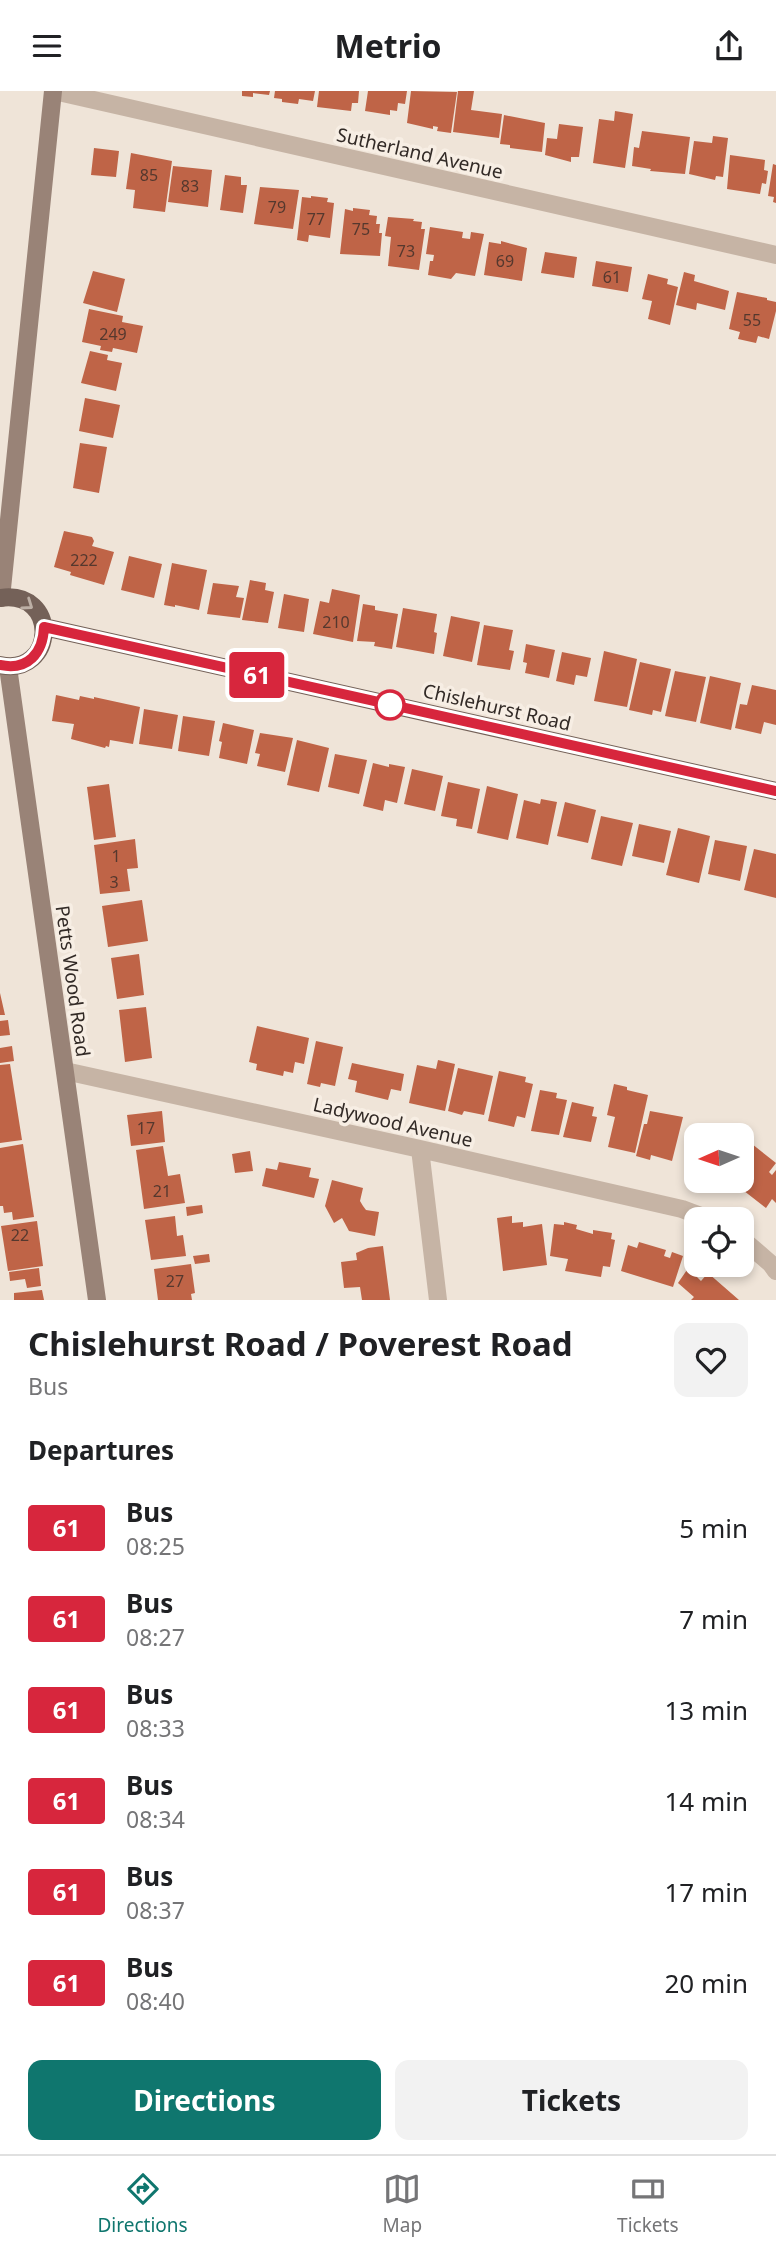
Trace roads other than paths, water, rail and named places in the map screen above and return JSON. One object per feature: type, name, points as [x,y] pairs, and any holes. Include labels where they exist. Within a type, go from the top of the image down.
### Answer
[{"type":"main road","points":[[1,598],[25,600],[35,607],[44,627],[44,639],[31,660],[20,665],[4,666]]},
{"type":"main road","name":"Chislehurst Road","points":[[44,627],[776,791]]},
{"type":"street","name":"Sutherland Avenue","points":[[54,91],[776,255]]},
{"type":"street","points":[[1,598],[54,91]]},
{"type":"street","name":"Petts Wood Road","points":[[4,666],[97,1300]]},
{"type":"street","name":"Ladywood Avenue","points":[[65,1071],[684,1210]]},
{"type":"street","points":[[420,1149],[439,1300]]},
{"type":"street","points":[[754,1249],[776,1271]]}]
